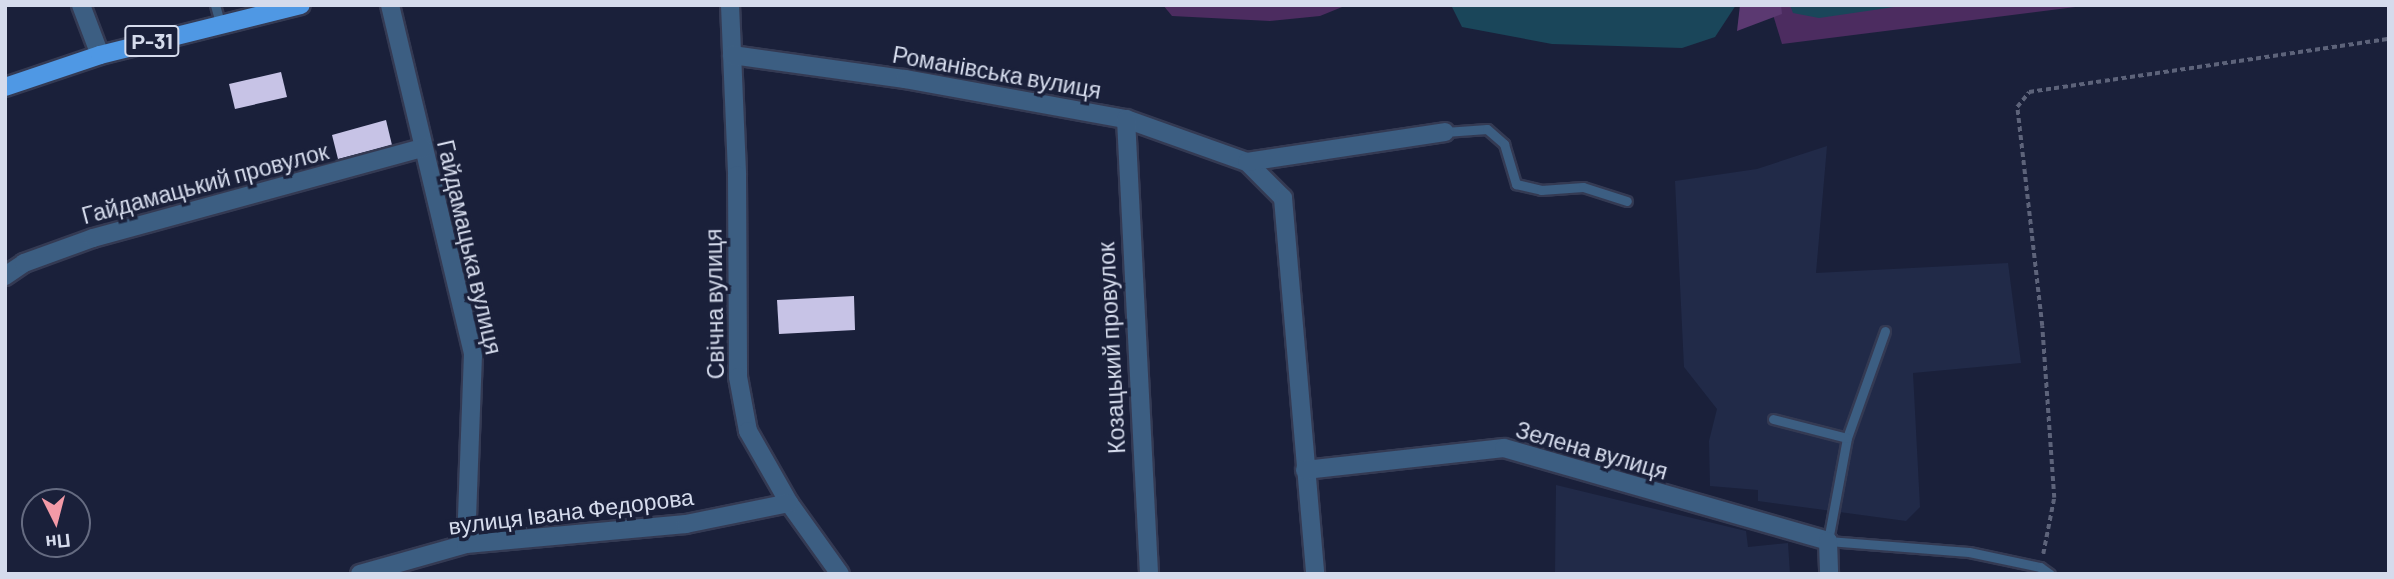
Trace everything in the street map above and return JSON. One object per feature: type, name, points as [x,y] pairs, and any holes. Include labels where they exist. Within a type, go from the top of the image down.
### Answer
[{"type":"main road","name":"Р-31","points":[[5,87],[100,55],[219,23],[301,5]]},
{"type":"street","points":[[81,5],[100,55]]},
{"type":"street","name":"Гайдамацька вулиця","points":[[390,5],[473,354],[466,544]]},
{"type":"street","name":"Свічна вулиця","points":[[730,5],[738,377],[748,431],[789,503],[841,574]]},
{"type":"street","name":"Романівська вулиця","points":[[732,55],[905,79],[1126,120],[1247,162],[1283,198],[1315,574]]},
{"type":"street","name":"Козацький провулок","points":[[1126,120],[1149,574]]},
{"type":"street","name":"Романівська вулиця","points":[[1247,162],[1445,132]]},
{"type":"street","name":"Гайдамацький провулок","points":[[5,276],[24,263],[93,237],[423,148]]},
{"type":"street","name":"Зелена вулиця","points":[[1305,470],[1504,448],[1828,541]]},
{"type":"street","name":"вулиця Івана Федорова","points":[[360,574],[466,544],[686,524],[789,503]]},
{"type":"street","points":[[1828,541],[1829,574]]},
{"type":"lane","points":[[215,5],[219,23]]},
{"type":"lane","points":[[1445,132],[1487,130],[1504,144],[1516,184],[1541,190],[1583,187],[1627,201]]},
{"type":"lane","points":[[1885,331],[1847,438],[1828,541],[1969,552],[2040,566],[2050,574]]},
{"type":"lane","points":[[1773,419],[1847,438]]},
{"type":"path","points":[[2040,566],[2054,498],[2042,326],[2017,107],[2029,92],[2389,39]]},
{"type":"shaded area","points":[[1163,5],[1347,5],[1320,16],[1270,21],[1172,16]]},
{"type":"shaded area","points":[[1451,5],[1736,5],[1715,37],[1682,48],[1552,44],[1462,27]]},
{"type":"shaded area","points":[[1740,5],[1781,5],[1782,14],[1737,31]]},
{"type":"shaded area","points":[[1770,5],[2091,5],[1782,44]]},
{"type":"shaded area","points":[[1790,5],[1908,5],[1819,18],[1793,13]]},
{"type":"shaded area","points":[[1827,146],[1816,273],[2008,263],[2021,363],[1913,373],[1920,507],[1906,521],[1758,501],[1758,490],[1710,486],[1709,441],[1717,409],[1684,367],[1675,181],[1757,169]]},
{"type":"shaded area","points":[[1556,485],[1746,531],[1748,547],[1788,543],[1790,574],[1555,574]]},
{"type":"building","points":[[281,72],[287,97],[235,109],[229,84]]},
{"type":"building","points":[[386,120],[392,145],[338,159],[332,135]]},
{"type":"building","points":[[854,296],[855,330],[779,334],[777,300]]}]
